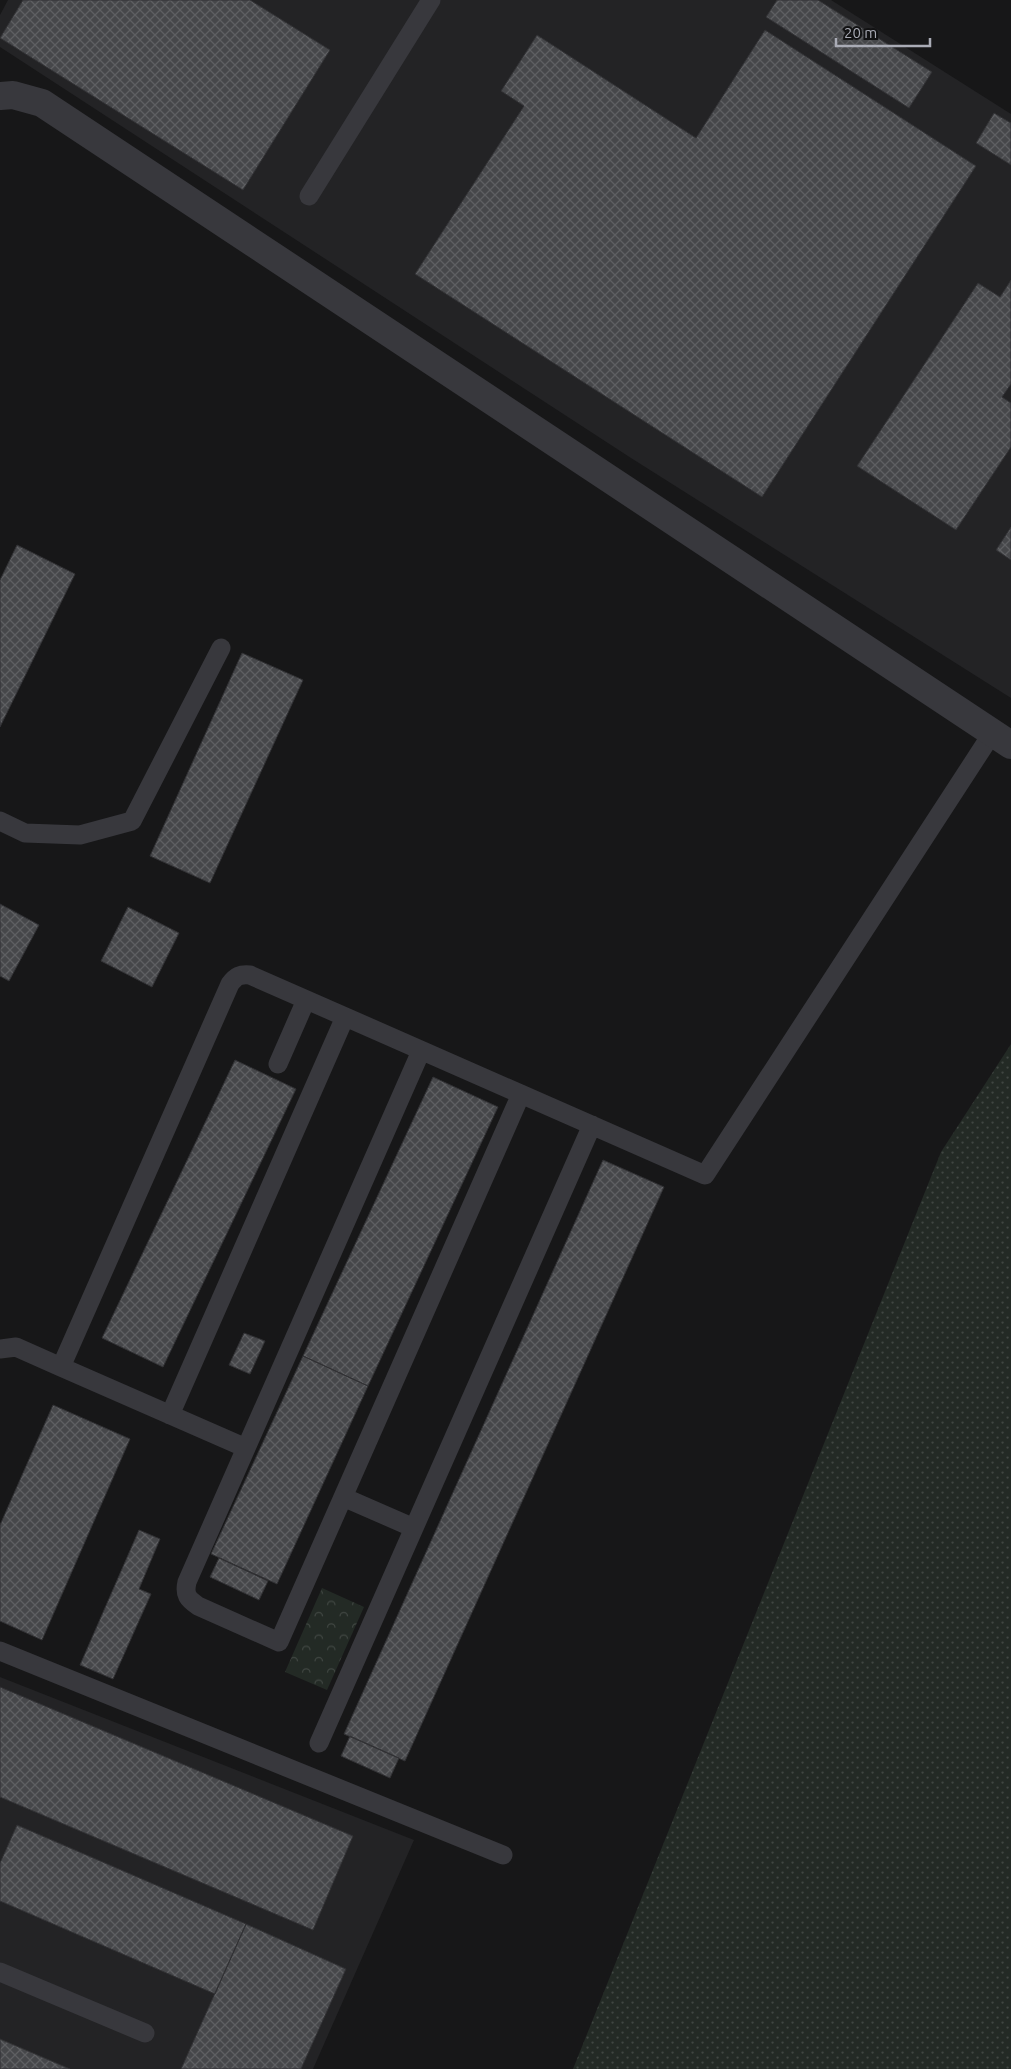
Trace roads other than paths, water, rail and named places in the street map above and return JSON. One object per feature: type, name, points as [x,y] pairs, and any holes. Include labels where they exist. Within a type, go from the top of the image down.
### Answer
[{"type":"street","points":[[0,96],[12,95],[42,103],[1002,738]]},
{"type":"lane","points":[[309,196],[431,0]]},
{"type":"lane","points":[[0,821],[26,833],[80,835],[132,821],[221,648]]},
{"type":"lane","points":[[61,1367],[234,978],[242,974],[250,975],[705,1175],[1002,738]]},
{"type":"lane","points":[[278,1064],[306,1000]]},
{"type":"lane","points":[[170,1414],[345,1017]]},
{"type":"lane","points":[[421,1050],[185,1590],[188,1599],[198,1606],[279,1642],[521,1094]]},
{"type":"lane","points":[[319,1743],[592,1125]]},
{"type":"lane","points":[[0,1349],[16,1347],[246,1448]]},
{"type":"lane","points":[[343,1497],[414,1528]]},
{"type":"lane","points":[[0,1651],[503,1855]]},
{"type":"lane","points":[[0,1972],[145,2033]]}]
